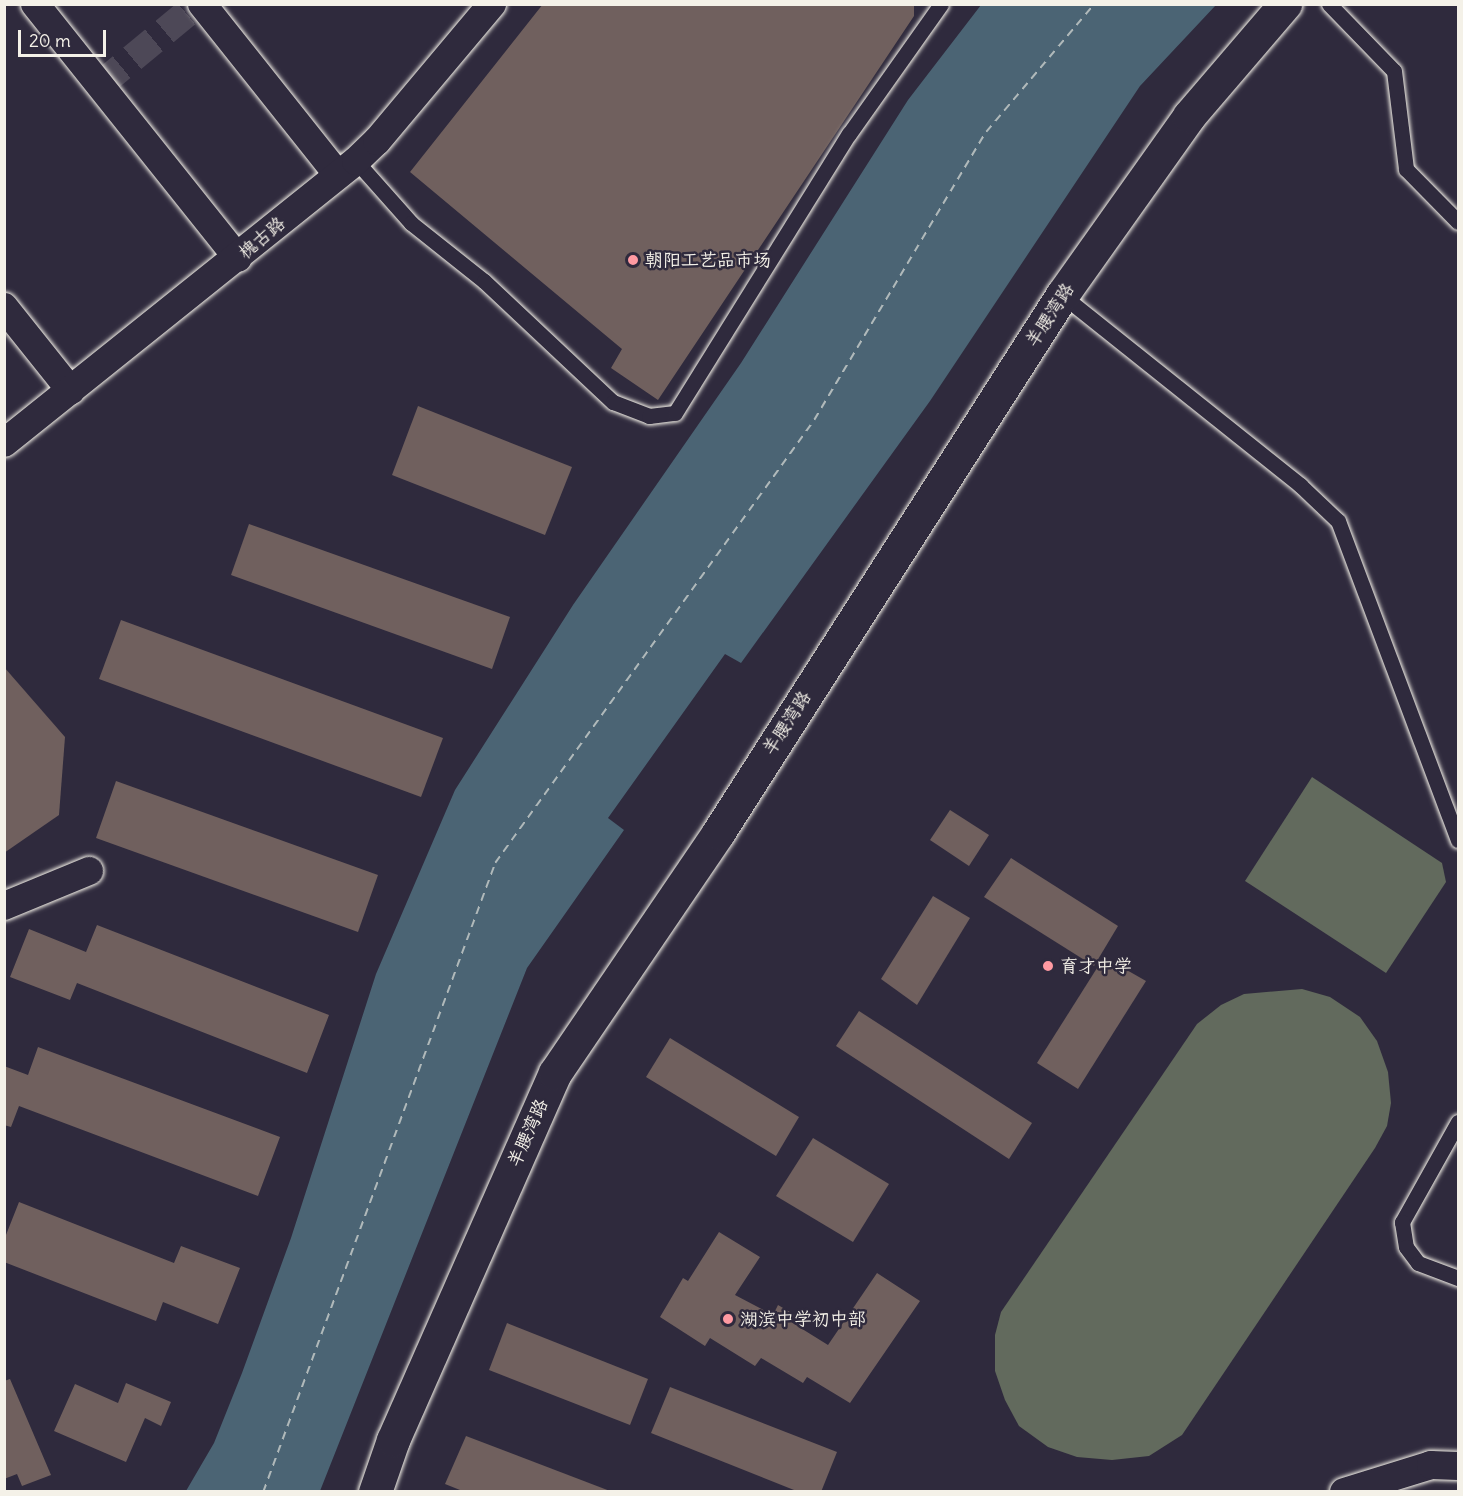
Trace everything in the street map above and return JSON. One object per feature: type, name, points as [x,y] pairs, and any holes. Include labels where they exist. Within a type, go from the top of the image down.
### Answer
[{"type":"street","points":[[35,4],[238,258]]},
{"type":"street","points":[[202,4],[347,168]]},
{"type":"street","name":"槐古路","points":[[4,443],[238,258],[347,168],[377,141],[492,4]]},
{"type":"street","name":"羊腰湾路","points":[[375,1491],[393,1440],[555,1073],[718,833],[1062,295],[1189,116],[1285,4]]},
{"type":"street","points":[[4,307],[71,391]]},
{"type":"street","points":[[4,906],[89,871]]},
{"type":"street","points":[[1344,1491],[1431,1466],[1458,1466]]},
{"type":"lane","points":[[347,168],[484,281],[613,402],[649,416],[675,413],[849,134],[941,4]]},
{"type":"lane","points":[[1329,4],[1394,71],[1406,169],[1458,222]]},
{"type":"lane","points":[[1062,295],[1300,485],[1338,521],[1458,840]]},
{"type":"lane","points":[[1458,1122],[1402,1222],[1406,1247],[1418,1263],[1458,1278]]},
{"type":"green space","points":[[1312,777],[1442,863],[1446,882],[1386,973],[1245,881]]},
{"type":"green space","points":[[1302,989],[1330,997],[1360,1017],[1377,1041],[1388,1072],[1391,1103],[1387,1126],[1375,1148],[1182,1435],[1149,1456],[1112,1460],[1077,1457],[1048,1447],[1019,1426],[1005,1400],[995,1371],[995,1335],[1001,1312],[1197,1024],[1221,1005],[1244,994]]},
{"type":"water","points":[[981,5],[1216,5],[1140,86],[930,401],[741,663],[725,654],[608,818],[624,830],[527,968],[320,1491],[186,1491],[214,1443],[242,1373],[291,1238],[376,974],[455,790],[573,605],[741,363],[908,100]]},
{"type":"building","name":"朝阳工艺品市场","points":[[543,4],[914,4],[914,16],[658,400],[611,368],[622,349],[410,172]]},
{"type":"building","points":[[418,406],[572,467],[545,535],[392,475]]},
{"type":"building","points":[[249,524],[510,617],[492,669],[231,575]]},
{"type":"building","points":[[121,620],[443,738],[421,797],[99,679]]},
{"type":"building","points":[[4,667],[65,737],[59,815],[4,853]]},
{"type":"building","points":[[116,781],[378,875],[358,932],[96,838]]},
{"type":"building","points":[[950,810],[989,835],[969,866],[930,840]]},
{"type":"building","name":"育才中学","points":[[1011,858],[1118,926],[1094,966],[984,897]]},
{"type":"building","points":[[933,896],[970,918],[917,1005],[881,979]]},
{"type":"building","points":[[97,925],[329,1015],[307,1073],[77,983],[70,1000],[10,977],[29,929],[86,952]]},
{"type":"building","name":"育才中学","points":[[1104,957],[1146,981],[1078,1089],[1037,1063]]},
{"type":"building","points":[[859,1011],[1032,1123],[1009,1159],[836,1046]]},
{"type":"building","points":[[670,1038],[799,1117],[776,1156],[646,1077]]},
{"type":"building","points":[[38,1047],[280,1137],[258,1196],[19,1106],[11,1127],[4,1125],[4,1066],[28,1075]]},
{"type":"building","points":[[813,1138],[889,1184],[853,1242],[776,1196]]},
{"type":"building","points":[[19,1202],[174,1263],[181,1246],[240,1268],[218,1324],[163,1302],[156,1321],[4,1262],[4,1240]]},
{"type":"building","name":"湖滨中学初中部","points":[[719,1232],[760,1257],[735,1295],[773,1315],[778,1305],[795,1315],[791,1322],[828,1345],[877,1273],[920,1301],[850,1403],[807,1377],[803,1383],[761,1358],[755,1366],[710,1338],[705,1346],[660,1317],[683,1278],[688,1281]]},
{"type":"building","points":[[507,1323],[648,1379],[630,1425],[489,1370]]},
{"type":"building","points":[[10,1379],[51,1475],[22,1486],[17,1474],[4,1479],[4,1381]]},
{"type":"building","points":[[126,1383],[171,1402],[161,1426],[145,1418],[126,1462],[54,1431],[75,1384],[118,1403]]},
{"type":"building","points":[[670,1387],[837,1452],[821,1492],[799,1492],[651,1433]]},
{"type":"building","points":[[466,1436],[610,1492],[465,1492],[445,1484]]},
{"type":"ferry route","points":[[263,1492],[495,863],[814,420],[986,132],[1094,4]]},
{"type":"tunnel","points":[[100,85],[198,4]]},
{"type":"place","name":"朝阳工艺品市场","points":[[633,260]]},
{"type":"place","name":"育才中学","points":[[1048,966]]},
{"type":"place","name":"湖滨中学初中部","points":[[728,1319]]}]
